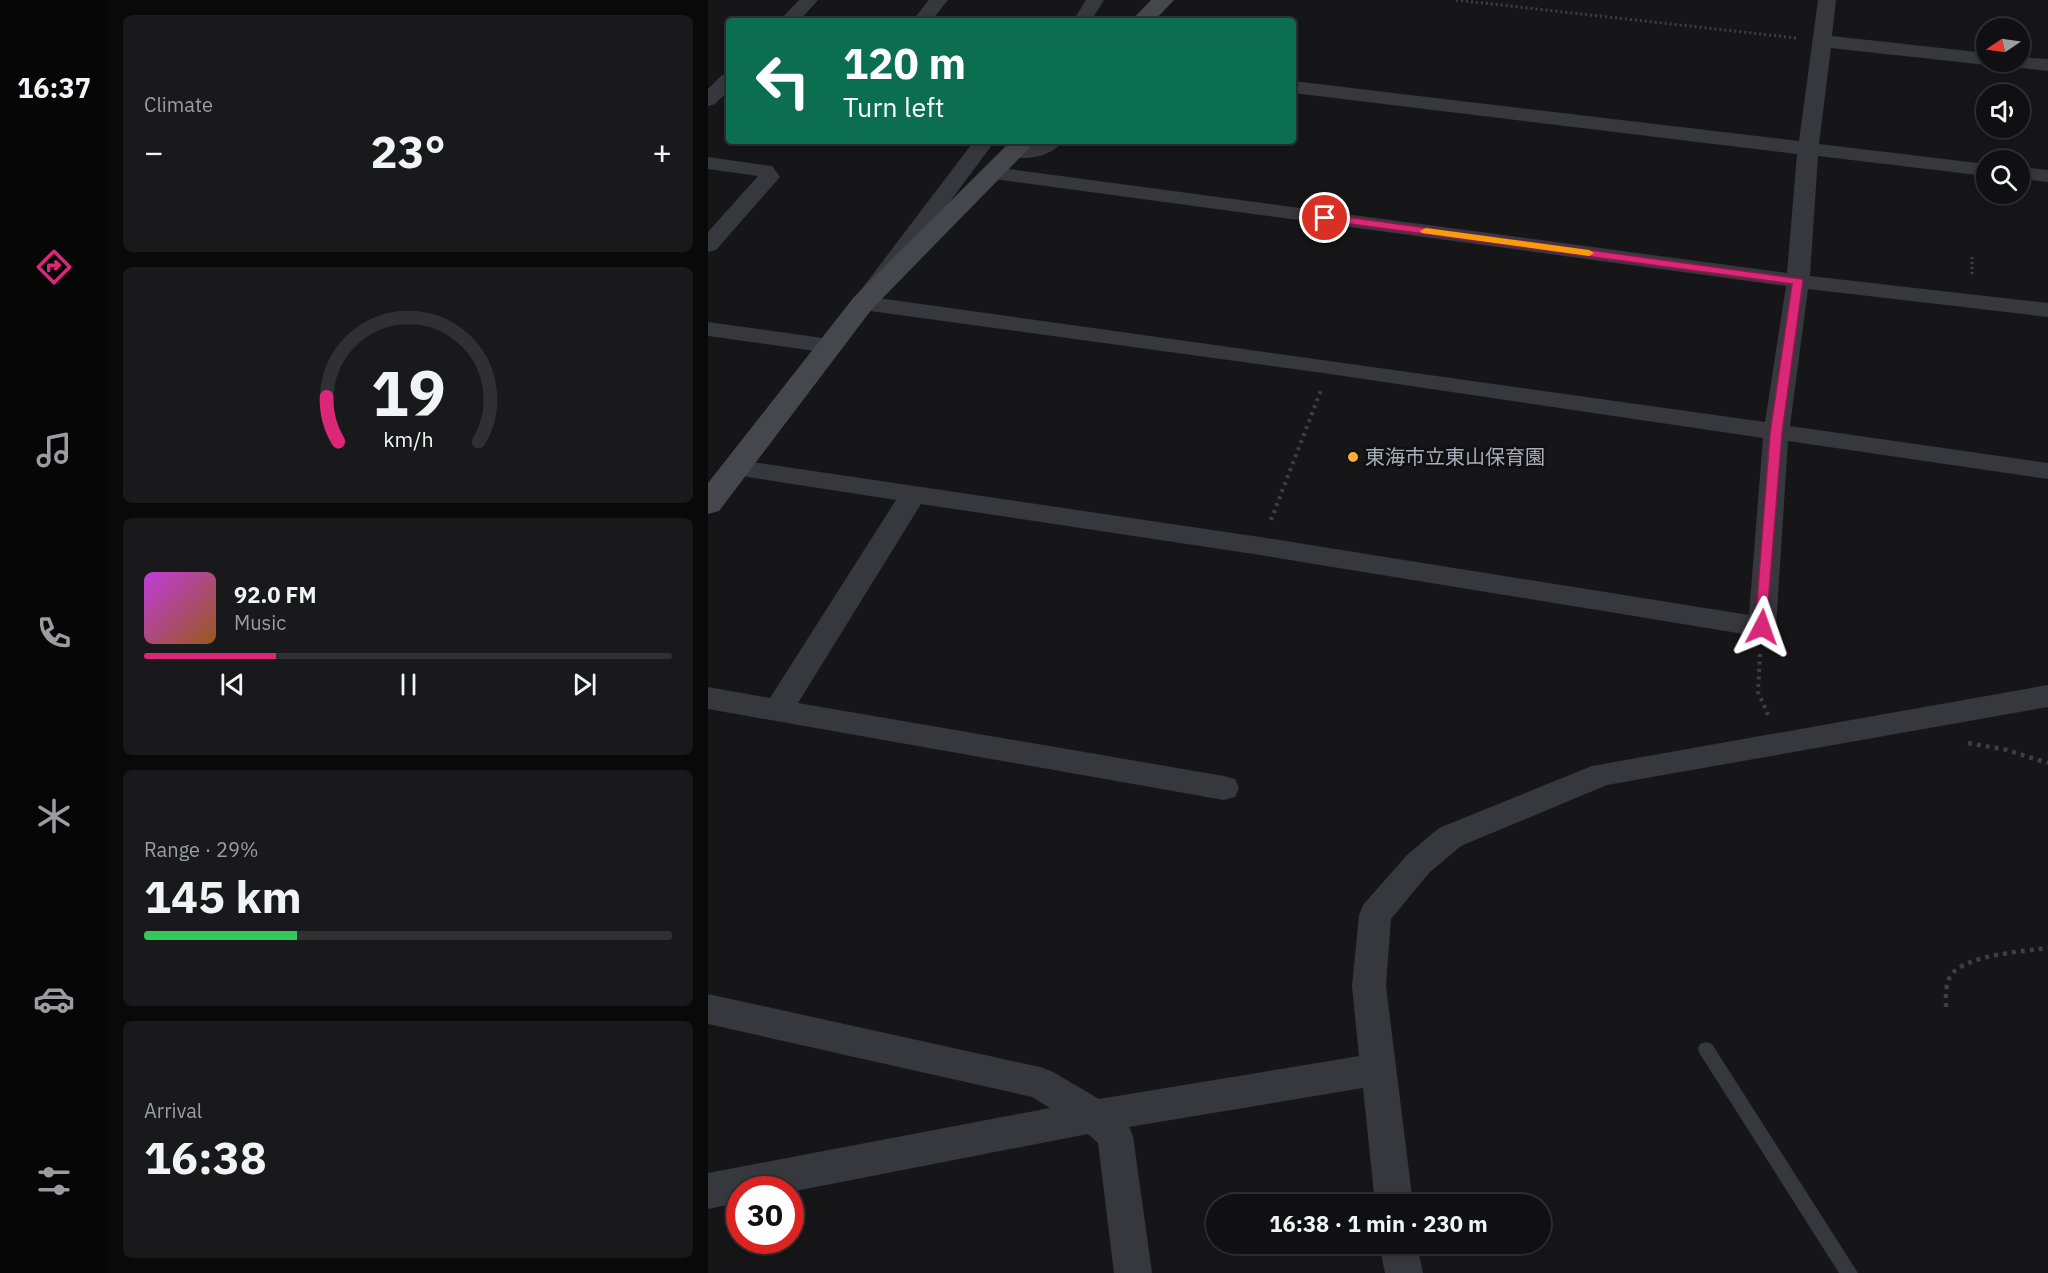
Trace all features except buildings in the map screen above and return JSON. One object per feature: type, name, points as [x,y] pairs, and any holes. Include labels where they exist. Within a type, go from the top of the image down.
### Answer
[{"type":"street","points":[[791,18],[809,0]]},
{"type":"street","points":[[924,18],[939,0]]},
{"type":"street","points":[[1084,18],[1095,0]]},
{"type":"street","points":[[1145,18],[1163,0]]},
{"type":"street","points":[[738,468],[1260,546],[1762,627],[1776,433],[1798,281],[1808,150],[1827,0]]},
{"type":"street","points":[[1823,41],[1976,58]]},
{"type":"street","points":[[2030,64],[2048,65]]},
{"type":"street","points":[[712,107],[726,84]]},
{"type":"street","points":[[1296,87],[1976,169]]},
{"type":"street","points":[[708,504],[738,468],[983,144]]},
{"type":"street","points":[[863,303],[1019,146],[1034,152],[1048,144]]},
{"type":"street","points":[[708,163],[765,170],[769,177],[708,245]]},
{"type":"street","points":[[994,173],[1798,281],[2048,310]]},
{"type":"street","points":[[2030,174],[2048,176]]},
{"type":"street","points":[[863,303],[1330,367],[2048,471]]},
{"type":"street","points":[[708,329],[830,346]]},
{"type":"street","points":[[778,710],[913,495]]},
{"type":"street","points":[[1393,1194],[1369,986],[1375,915],[1418,864],[1450,837],[1603,774],[2048,696]]},
{"type":"street","points":[[708,698],[1224,788]]},
{"type":"street","points":[[708,1009],[1040,1083],[1095,1116],[1114,1136],[1132,1273]]},
{"type":"street","points":[[708,1191],[1095,1116],[1379,1069]]},
{"type":"street","points":[[1400,1254],[1404,1273]]},
{"type":"lane","points":[[1706,1049],[1849,1273]]},
{"type":"path","points":[[1456,0],[1823,41]]},
{"type":"path","points":[[1260,546],[1330,367]]},
{"type":"path","points":[[1762,627],[1758,692],[1780,743]]},
{"type":"path","points":[[1966,742],[2007,750],[2048,763]]},
{"type":"path","points":[[1946,1007],[1945,986],[1954,971],[1972,963],[2019,951],[2048,948]]},
{"type":"slow traffic","points":[[1426,231],[1589,253]]},
{"type":"place","name":"東海市立東山保育園","points":[[1353,457]]},
{"type":"route","points":[[1325,218],[1798,281],[1794,295],[1776,433],[1762,627]]}]
